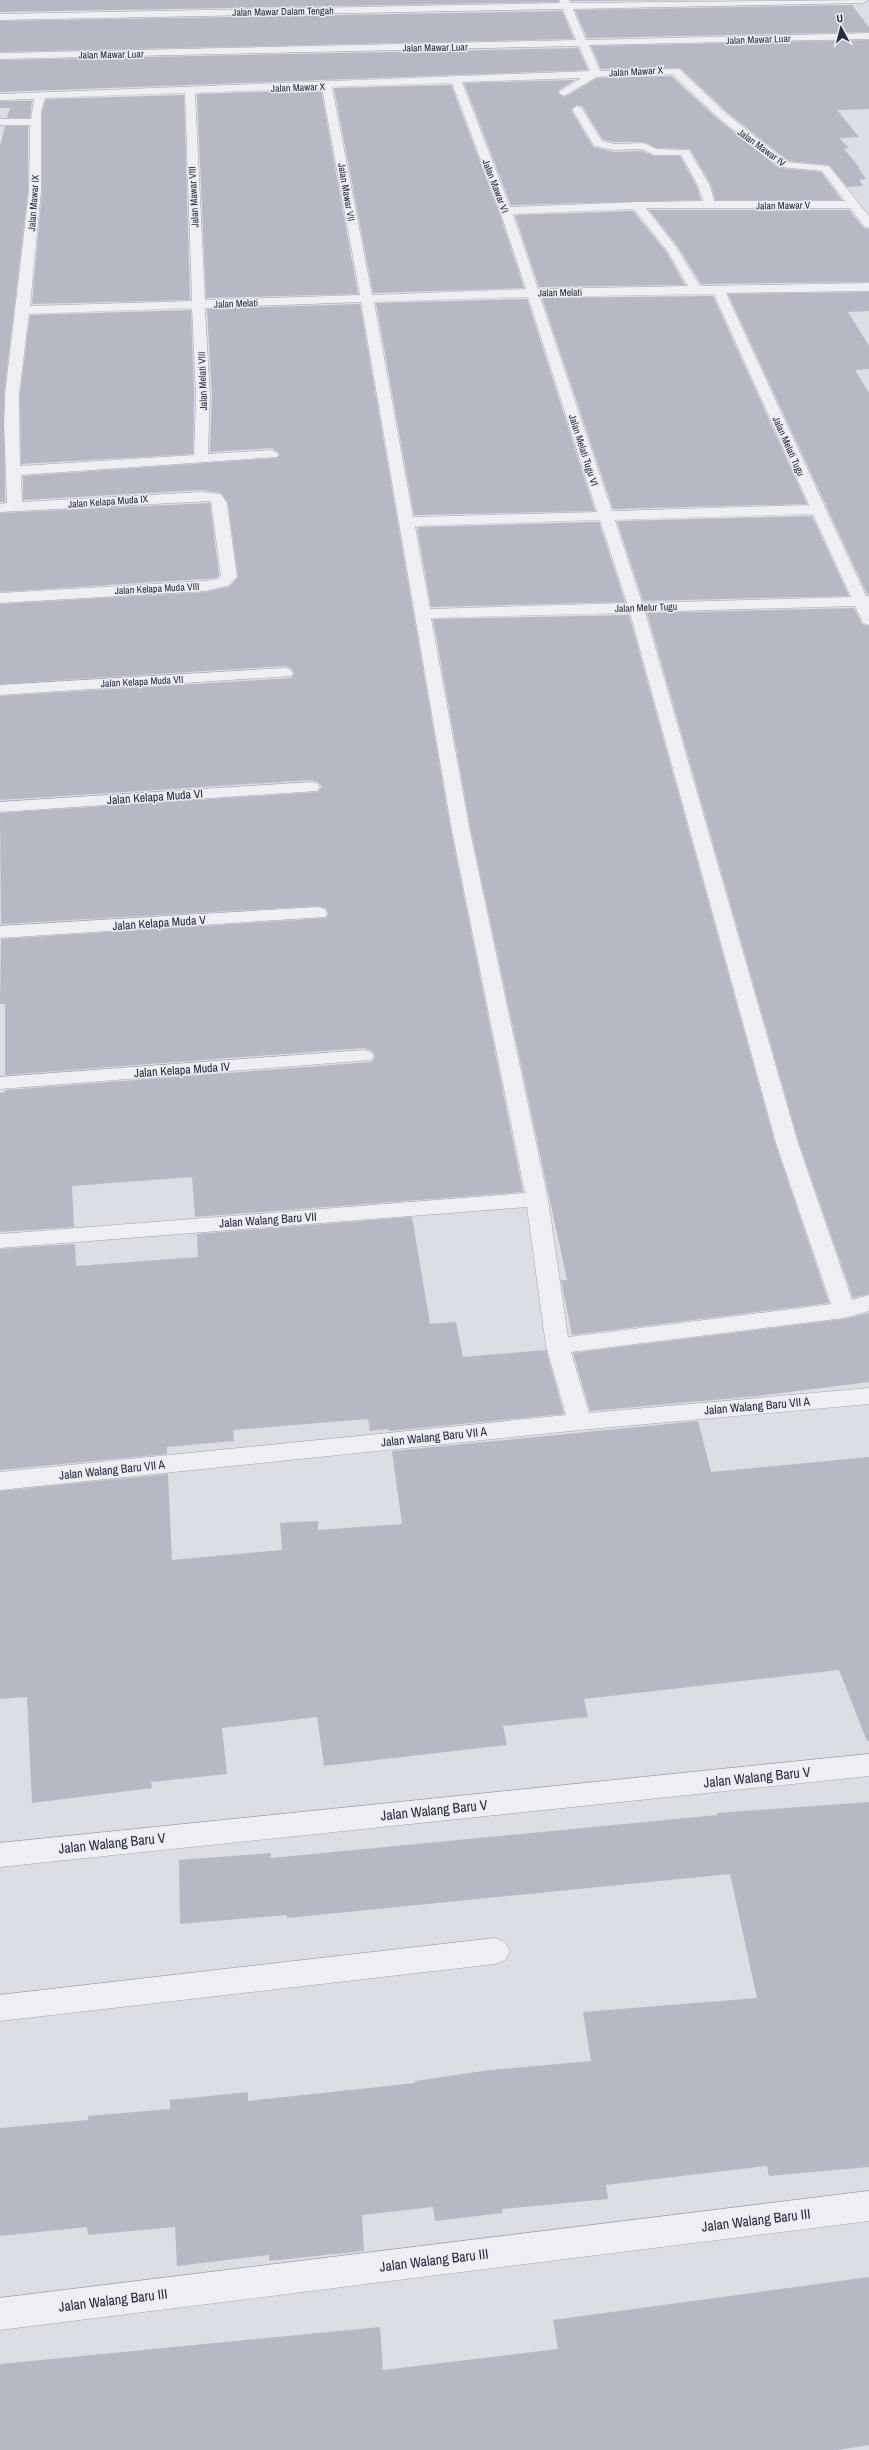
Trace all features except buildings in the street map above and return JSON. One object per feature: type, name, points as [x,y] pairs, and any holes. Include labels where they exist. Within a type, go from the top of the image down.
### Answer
[{"type":"street","name":"Jalan Mawar Dalam Tengah","points":[[0,17],[566,3],[863,0]]},
{"type":"street","name":"Jalan Mawar X","points":[[566,3],[596,74]]},
{"type":"street","name":"Jalan Mawar Luar","points":[[0,56],[583,44],[869,36]]},
{"type":"street","name":"Jalan Mawar X","points":[[0,97],[40,97],[327,86],[675,71]]},
{"type":"street","name":"Jalan Mawar IV","points":[[675,71],[724,117],[786,166],[825,168],[855,204],[869,224]]},
{"type":"street","points":[[564,93],[596,74]]},
{"type":"street","name":"Jalan Mawar VI","points":[[456,80],[506,211],[533,293]]},
{"type":"street","name":"Jalan Mawar VII","points":[[327,86],[461,831],[537,1199],[558,1346],[580,1422]]},
{"type":"street","name":"Jalan Mawar VIII","points":[[190,91],[189,113],[199,304]]},
{"type":"street","name":"Jalan Mawar IX","points":[[23,310],[35,191],[36,122],[40,97]]},
{"type":"street","points":[[577,110],[598,144],[614,147],[644,146],[654,152],[685,152],[704,186],[710,206]]},
{"type":"street","points":[[0,122],[36,122]]},
{"type":"street","name":"Jalan Mawar V","points":[[506,211],[637,205],[710,206],[855,204]]},
{"type":"street","points":[[637,205],[673,251],[696,290]]},
{"type":"street","name":"Jalan Melati","points":[[23,310],[533,293],[696,290],[719,291],[869,287]]},
{"type":"street","name":"Jalan Melati Tugu","points":[[719,291],[817,509],[865,601]]},
{"type":"street","name":"Jalan Melati Tugu VI","points":[[533,293],[636,607],[787,1143],[844,1310]]},
{"type":"street","name":"Jalan Melati VIII","points":[[199,304],[203,397],[201,459]]},
{"type":"street","points":[[15,507],[11,425],[12,394],[23,310]]},
{"type":"street","points":[[14,471],[272,454]]},
{"type":"street","name":"Jalan Kelapa Muda IX","points":[[0,508],[201,496],[216,497]]},
{"type":"street","name":"Jalan Kelapa Muda VIII","points":[[0,598],[223,583],[229,577],[220,503],[216,497]]},
{"type":"street","points":[[406,522],[817,509]]},
{"type":"street","points":[[865,601],[869,620]]},
{"type":"street","name":"Jalan Melur Tugu","points":[[423,614],[865,601]]},
{"type":"street","name":"Jalan Kelapa Muda VII","points":[[0,690],[285,673]]},
{"type":"street","name":"Jalan Kelapa Muda VI","points":[[0,807],[311,787]]},
{"type":"street","name":"Jalan Kelapa Muda V","points":[[0,932],[318,913]]},
{"type":"street","name":"Jalan Kelapa Muda IV","points":[[0,1083],[364,1056]]},
{"type":"street","name":"Jalan Walang Baru VII","points":[[0,1241],[537,1199]]},
{"type":"street","points":[[558,1346],[844,1310],[869,1303]]},
{"type":"street","name":"Jalan Walang Baru VII A","points":[[0,1481],[580,1422],[869,1396]]},
{"type":"street","name":"Jalan Walang Baru V","points":[[0,1855],[869,1765]]},
{"type":"street","points":[[0,2008],[495,1951]]},
{"type":"street","name":"Jalan Walang Baru III","points":[[0,2314],[869,2206]]}]
